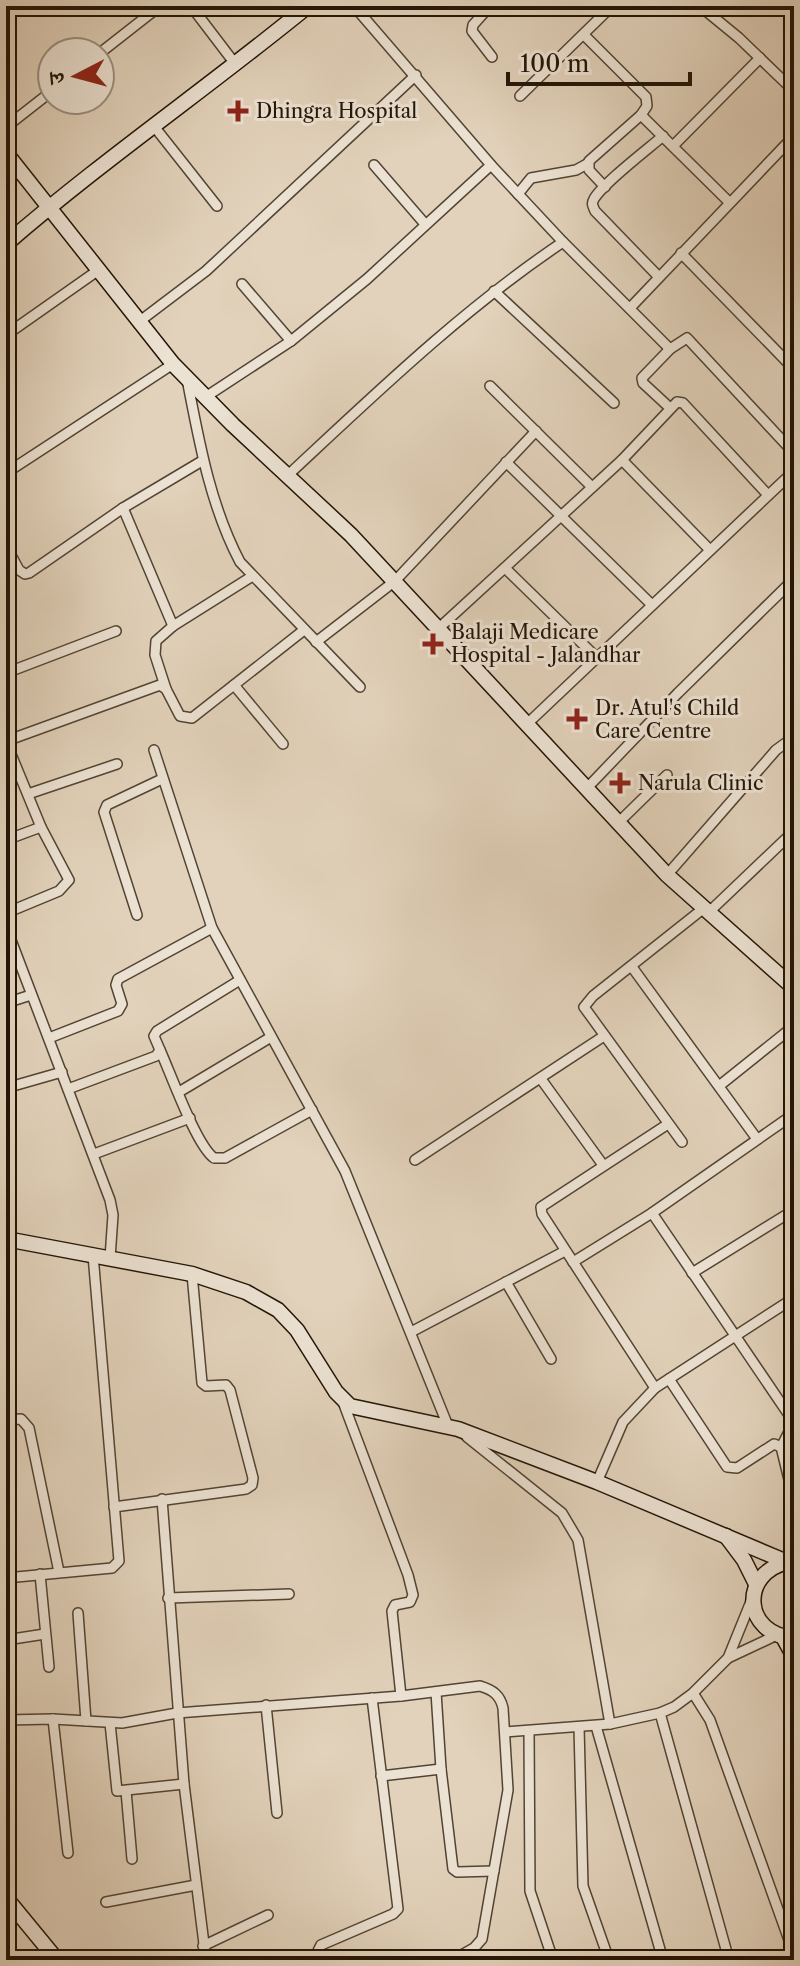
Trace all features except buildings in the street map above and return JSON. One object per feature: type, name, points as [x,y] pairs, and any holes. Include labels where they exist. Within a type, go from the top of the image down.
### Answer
[{"type":"street","points":[[116,40],[160,6]]},
{"type":"street","points":[[191,6],[236,65]]},
{"type":"street","points":[[6,244],[153,125],[236,65],[308,6]]},
{"type":"street","points":[[354,6],[491,165],[670,349]]},
{"type":"street","points":[[490,6],[473,25],[472,31],[492,57]]},
{"type":"street","points":[[520,96],[612,6]]},
{"type":"street","points":[[700,6],[792,84]]},
{"type":"street","points":[[518,194],[531,178],[576,170],[587,164],[647,106],[646,97],[584,35]]},
{"type":"street","points":[[673,146],[760,58]]},
{"type":"street","points":[[140,321],[206,271],[416,75]]},
{"type":"street","points":[[6,127],[36,104]]},
{"type":"street","points":[[641,115],[729,202]]},
{"type":"street","points":[[153,125],[217,206]]},
{"type":"street","points":[[658,276],[593,208],[593,200],[663,136]]},
{"type":"street","points":[[630,308],[794,136]]},
{"type":"street","points":[[6,153],[173,364],[233,425],[351,535],[667,875],[794,988]]},
{"type":"street","points":[[587,164],[605,187]]},
{"type":"street","points":[[374,165],[425,224]]},
{"type":"street","points":[[207,396],[291,341],[367,279],[491,165]]},
{"type":"street","points":[[287,476],[494,291],[563,242]]},
{"type":"street","points":[[681,253],[794,369]]},
{"type":"street","points":[[6,335],[100,269]]},
{"type":"street","points":[[242,284],[291,341]]},
{"type":"street","points":[[494,291],[614,403]]},
{"type":"street","points":[[670,408],[641,380],[670,349],[683,338],[689,339],[794,453]]},
{"type":"street","points":[[6,460],[9,472],[173,364]]},
{"type":"street","points":[[186,375],[202,461],[232,548],[251,577],[360,687]]},
{"type":"street","points":[[490,386],[592,487]]},
{"type":"street","points":[[439,628],[622,460],[679,401],[768,495]]},
{"type":"street","points":[[316,642],[395,581],[536,431]]},
{"type":"street","points":[[622,460],[710,550]]},
{"type":"street","points":[[6,546],[19,570],[29,573],[123,508],[202,461]]},
{"type":"street","points":[[506,462],[652,605]]},
{"type":"street","points":[[527,724],[794,471]]},
{"type":"street","points":[[123,508],[173,626]]},
{"type":"street","points":[[505,568],[596,657]]},
{"type":"street","points":[[251,577],[173,626],[155,645],[155,655],[166,689],[180,716],[188,719],[304,630]]},
{"type":"street","points":[[587,788],[794,579]]},
{"type":"street","points":[[6,673],[116,631]]},
{"type":"street","points":[[6,913],[59,891],[67,883],[68,875],[41,827],[6,741],[156,685],[166,689]]},
{"type":"street","points":[[234,685],[283,744]]},
{"type":"street","points":[[667,875],[776,750],[794,737]]},
{"type":"street","points":[[154,750],[212,928],[345,1171],[453,1428],[562,1513],[572,1526],[578,1540],[610,1724]]},
{"type":"street","points":[[28,794],[117,764]]},
{"type":"street","points":[[619,822],[667,775]]},
{"type":"street","points":[[137,915],[104,812],[107,805],[162,779]]},
{"type":"street","points":[[6,840],[41,827]]},
{"type":"street","points":[[682,1142],[585,1011],[585,1004],[706,910],[794,831]]},
{"type":"street","points":[[6,927],[110,1200],[113,1215],[110,1258]]},
{"type":"street","points":[[49,1038],[118,1011],[122,1000],[116,985],[118,979],[212,928]]},
{"type":"street","points":[[632,967],[757,1139]]},
{"type":"street","points":[[240,980],[157,1031],[154,1036],[210,1156],[219,1159],[312,1110]]},
{"type":"street","points":[[6,1003],[31,995]]},
{"type":"street","points":[[719,1086],[794,1026]]},
{"type":"street","points":[[415,1160],[604,1036]]},
{"type":"street","points":[[179,1092],[271,1037]]},
{"type":"street","points":[[68,1089],[156,1056],[160,1050]]},
{"type":"street","points":[[6,1088],[62,1072]]},
{"type":"street","points":[[541,1079],[603,1165]]},
{"type":"street","points":[[573,1262],[652,1213],[794,1114]]},
{"type":"street","points":[[94,1154],[190,1118]]},
{"type":"street","points":[[655,1388],[565,1251],[541,1207],[668,1124]]},
{"type":"street","points":[[692,1273],[794,1210]]},
{"type":"street","points":[[652,1213],[791,1418],[791,1428],[781,1447],[794,1500]]},
{"type":"street","points":[[6,1239],[192,1274],[246,1292],[278,1310],[297,1330],[343,1401],[408,1575],[413,1595],[410,1602],[395,1605],[392,1611],[401,1696]]},
{"type":"street","points":[[411,1332],[565,1251]]},
{"type":"street","points":[[6,1578],[116,1567],[119,1561],[93,1255]]},
{"type":"street","points":[[114,1507],[246,1489],[252,1485],[253,1478],[230,1390],[226,1385],[206,1386],[202,1383],[192,1274]]},
{"type":"street","points":[[506,1282],[551,1359]]},
{"type":"street","points":[[597,1482],[623,1422],[655,1388],[794,1298]]},
{"type":"street","points":[[669,1379],[727,1467],[737,1468],[774,1444],[781,1447]]},
{"type":"street","points":[[343,1401],[370,1413],[453,1428],[597,1482],[790,1562]]},
{"type":"street","points":[[6,1420],[21,1419],[29,1428],[59,1572]]},
{"type":"street","points":[[162,1499],[177,1713],[204,1954]]},
{"type":"street","points":[[725,1536],[744,1560],[755,1590],[759,1620],[766,1629],[785,1637],[794,1657]]},
{"type":"street","points":[[505,1732],[596,1726],[660,1713],[693,1693],[728,1658],[764,1573],[774,1565],[790,1562]]},
{"type":"street","points":[[40,1574],[49,1667]]},
{"type":"street","points":[[168,1598],[289,1594]]},
{"type":"street","points":[[78,1613],[86,1721]]},
{"type":"street","points":[[6,1640],[45,1634]]},
{"type":"street","points":[[728,1658],[785,1637]]},
{"type":"street","points":[[6,1720],[132,1722],[177,1713],[401,1696],[480,1686],[490,1689],[501,1700],[508,1790],[482,1939],[474,1948],[453,1960]]},
{"type":"street","points":[[436,1692],[453,1869],[457,1872],[494,1871]]},
{"type":"street","points":[[693,1693],[710,1720],[794,1954]]},
{"type":"street","points":[[320,1960],[318,1951],[321,1945],[393,1914],[398,1909],[372,1698]]},
{"type":"street","points":[[266,1705],[277,1813]]},
{"type":"street","points":[[660,1713],[729,1960]]},
{"type":"street","points":[[53,1719],[68,1853]]},
{"type":"street","points":[[110,1723],[116,1789],[126,1791],[184,1784]]},
{"type":"street","points":[[596,1726],[663,1960]]},
{"type":"street","points":[[579,1727],[583,1886],[609,1960]]},
{"type":"street","points":[[529,1731],[530,1891],[553,1960]]},
{"type":"street","points":[[381,1776],[441,1769]]},
{"type":"street","points":[[126,1791],[132,1859]]},
{"type":"street","points":[[106,1902],[196,1885]]},
{"type":"street","points":[[6,1898],[57,1960]]},
{"type":"street","points":[[194,1960],[268,1915]]},
{"type":"place","name":"Dhingra Hospital","points":[[238,111]]},
{"type":"place","name":"Balaji Medicare Hospital - Jalandhar","points":[[433,644]]},
{"type":"place","name":"Dr. Atul's Child Care Centre","points":[[577,719]]},
{"type":"place","name":"Narula Clinic","points":[[620,783]]}]
